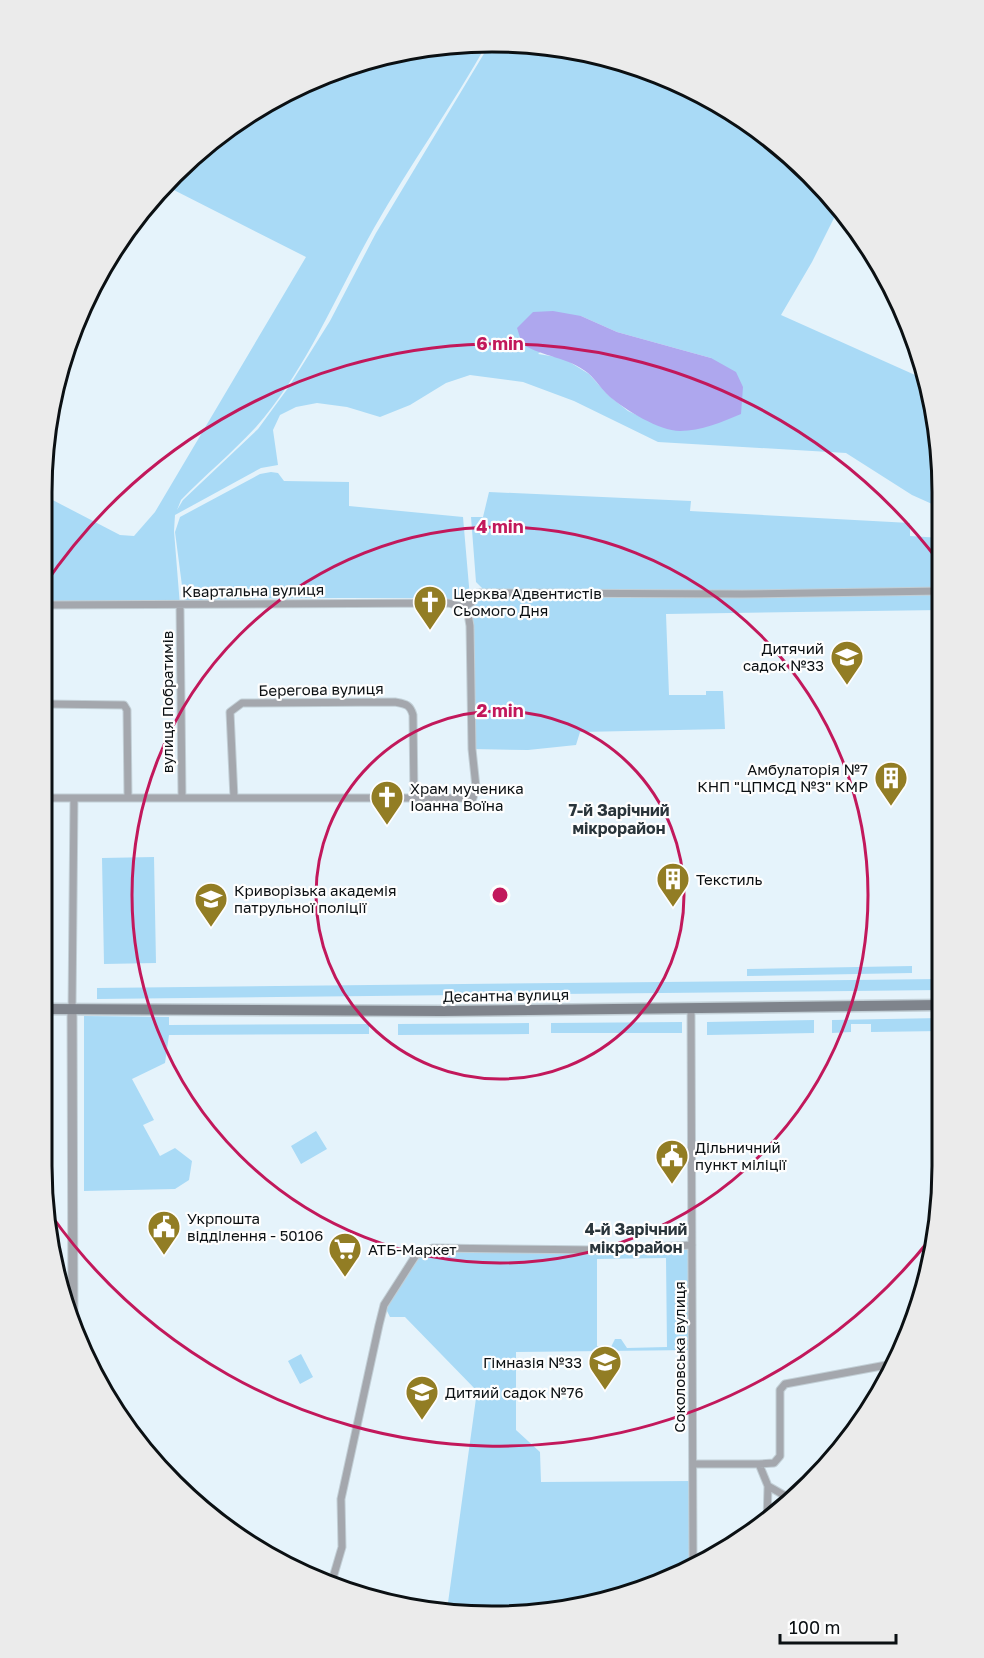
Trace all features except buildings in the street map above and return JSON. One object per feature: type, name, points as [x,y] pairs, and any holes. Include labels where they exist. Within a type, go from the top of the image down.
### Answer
[{"type":"main road","name":"Десантна вулиця","points":[[52,1009],[453,1011],[932,1005]]},
{"type":"street","points":[[52,798],[473,798],[476,788],[472,749],[470,626],[464,607],[472,602],[473,594],[730,595],[932,591]]},
{"type":"street","name":"Квартальна вулиця","points":[[52,604],[180,606],[236,602],[448,603],[464,607]]},
{"type":"street","name":"вулиця Побратимів","points":[[180,606],[182,798]]},
{"type":"street","name":"Берегова вулиця","points":[[234,798],[230,712],[235,706],[242,703],[394,702],[405,704],[413,715],[414,798]]},
{"type":"street","points":[[52,704],[124,705],[128,798]]},
{"type":"street","points":[[73,1298],[74,798]]},
{"type":"street","name":"Соколовська вулиця","points":[[691,1008],[693,1556]]},
{"type":"street","points":[[334,1576],[342,1547],[341,1499],[384,1305],[416,1255],[434,1248],[597,1250],[692,1245]]},
{"type":"street","points":[[693,1464],[774,1463],[780,1456],[780,1390],[784,1384],[883,1365]]},
{"type":"street","points":[[759,1464],[768,1486],[767,1509]]},
{"type":"street","points":[[768,1486],[783,1495]]},
{"type":"shaded area","points":[[482,52],[374,228],[291,381],[256,427],[181,500],[177,510],[183,500],[258,429],[288,388],[330,321],[376,233],[485,52],[521,53],[578,61],[606,67],[660,86],[712,111],[760,143],[803,181],[835,217],[812,262],[781,315],[916,375],[928,435],[932,504],[912,495],[846,453],[658,442],[574,401],[523,382],[470,375],[446,383],[410,405],[380,417],[347,407],[317,403],[296,407],[280,415],[273,430],[278,465],[261,468],[175,515],[174,531],[180,606],[52,605],[52,500],[120,535],[134,536],[155,512],[306,257],[173,190],[224,143],[272,111],[324,86],[378,67],[406,61]],"holes":[[[581,316],[617,332],[711,358],[659,425],[628,411],[608,395],[589,374],[563,358],[538,354]]]},
{"type":"shaded area","points":[[553,311],[581,316],[617,332],[711,358],[736,372],[743,387],[741,414],[704,428],[688,431],[662,428],[643,419],[610,397],[591,376],[580,368],[522,344],[517,328],[533,312]]},
{"type":"shaded area","points":[[278,473],[284,481],[349,482],[349,506],[463,517],[470,598],[453,601],[420,598],[331,598],[184,601],[175,532],[180,517],[260,474]]},
{"type":"shaded area","points":[[489,492],[691,501],[690,511],[910,523],[910,536],[932,537],[932,610],[666,614],[669,695],[706,695],[706,691],[723,691],[725,729],[580,732],[576,745],[528,750],[472,749],[470,626],[464,607],[472,602],[473,594],[737,591],[484,590],[476,582],[471,517],[483,517]]},
{"type":"shaded area","points":[[154,857],[156,963],[104,964],[102,858]]},
{"type":"shaded area","points":[[912,966],[912,973],[747,976],[747,969]]},
{"type":"shaded area","points":[[932,979],[932,990],[97,999],[97,988]]},
{"type":"shaded area","points":[[84,1016],[169,1017],[169,1025],[369,1024],[369,1034],[169,1035],[165,1063],[132,1079],[154,1120],[143,1125],[160,1156],[175,1148],[192,1161],[189,1180],[175,1189],[84,1191]]},
{"type":"shaded area","points":[[932,1018],[932,1031],[871,1032],[871,1024],[851,1024],[851,1032],[832,1033],[832,1020]]},
{"type":"shaded area","points":[[814,1020],[814,1033],[707,1035],[707,1022]]},
{"type":"shaded area","points":[[682,1022],[682,1033],[551,1033],[551,1023]]},
{"type":"shaded area","points":[[529,1023],[529,1034],[398,1035],[398,1024]]},
{"type":"shaded area","points":[[316,1131],[327,1149],[301,1164],[291,1146]]},
{"type":"shaded area","points":[[692,1245],[693,1350],[516,1352],[516,1430],[540,1452],[541,1482],[693,1481],[693,1556],[633,1582],[578,1597],[521,1605],[448,1603],[477,1391],[405,1317],[390,1317],[384,1305],[416,1255],[433,1248],[597,1250]],"holes":[[[666,1258],[667,1347],[627,1348],[621,1339],[615,1339],[611,1347],[597,1346],[597,1259]]]},
{"type":"shaded area","points":[[301,1354],[313,1377],[300,1384],[288,1361]]},
{"type":"place","name":"Церква Адвентистів Сьомого Дня","points":[[430,631]]},
{"type":"place","name":"Дитячий садок №33","points":[[847,686]]},
{"type":"place","name":"Амбулаторія №7 КНП \"ЦПМСД №3\" КМР","points":[[891,807]]},
{"type":"place","name":"Храм мученика Іоанна Воїна","points":[[387,826]]},
{"type":"place","name":"Текстиль","points":[[673,908]]},
{"type":"place","name":"Криворізька академія патрульної поліції","points":[[211,928]]},
{"type":"place","name":"Дільничний пункт міліції","points":[[672,1185]]},
{"type":"place","name":"Укрпошта відділення - 50106","points":[[164,1256]]},
{"type":"place","name":"АТБ-Маркет","points":[[345,1278]]},
{"type":"place","name":"Гімназія №33","points":[[605,1391]]},
{"type":"place","name":"Дитяий садок №76","points":[[422,1421]]},
{"type":"district","name":"7-й Зарічний мікрорайон","points":[[619,819]]},
{"type":"district","name":"4-й Зарічний мікрорайон","points":[[636,1238]]}]
